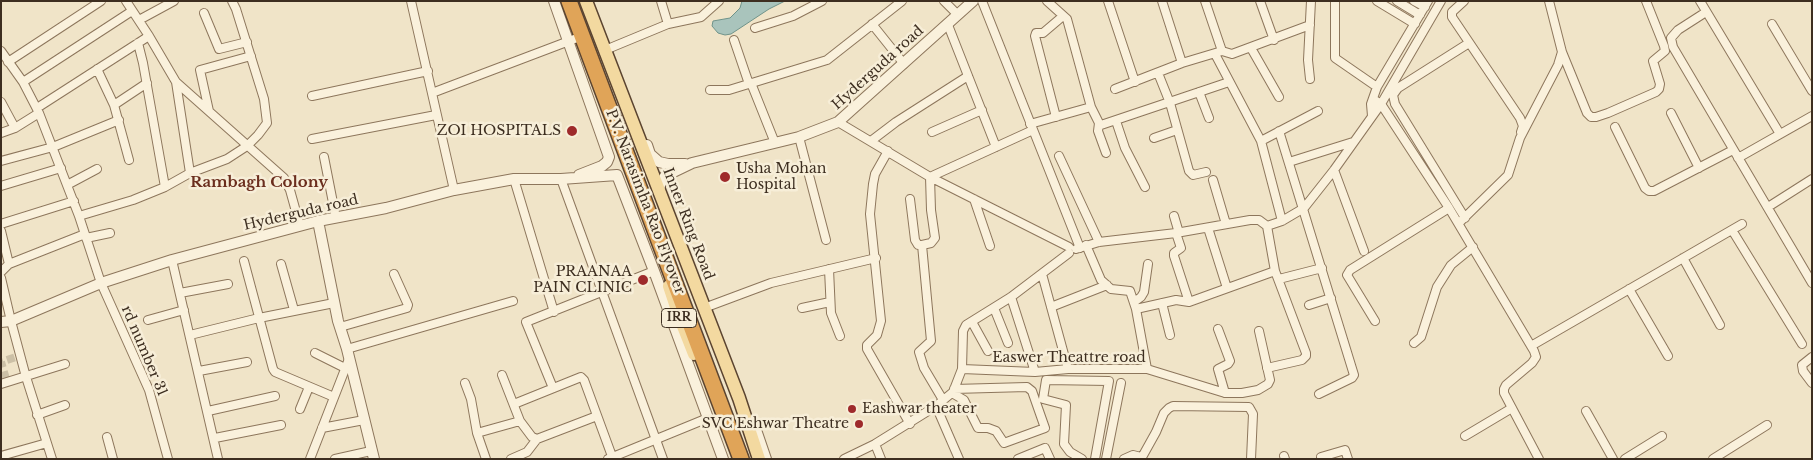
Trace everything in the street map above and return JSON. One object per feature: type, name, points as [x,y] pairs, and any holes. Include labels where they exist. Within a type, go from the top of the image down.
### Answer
[{"type":"highway","name":"P.V. Narasimha Rao Flyover","points":[[569,1],[741,459]]},
{"type":"highway","name":"P.V. Narasimha Rao Flyover","points":[[579,1],[750,459]]},
{"type":"main road","name":"IRR","points":[[563,1],[572,40],[663,267],[679,316],[735,459]]},
{"type":"main road","name":"Inner Ring Road","points":[[586,1],[729,373],[759,459]]},
{"type":"street","points":[[8,62],[101,1]]},
{"type":"street","points":[[126,1],[176,82],[284,178],[290,190],[300,226]]},
{"type":"street","points":[[139,20],[174,1]]},
{"type":"street","points":[[79,216],[133,200],[165,187],[190,173],[227,159],[247,146],[267,123],[264,99],[232,1]]},
{"type":"street","points":[[411,1],[454,190]]},
{"type":"street","points":[[554,1],[572,40],[609,157],[602,166],[573,178]]},
{"type":"street","points":[[592,1],[650,154],[659,162],[668,164],[692,163]]},
{"type":"street","points":[[661,1],[668,24]]},
{"type":"street","points":[[610,48],[668,24],[701,17],[719,1]]},
{"type":"street","points":[[754,28],[793,16],[822,1]]},
{"type":"street","points":[[710,90],[729,90],[827,60],[902,1]]},
{"type":"street","points":[[944,1],[958,14]]},
{"type":"street","name":"Hyderguda road","points":[[659,192],[660,185],[665,176],[692,163],[799,137],[838,122],[948,25],[972,1]]},
{"type":"street","points":[[982,1],[1032,127],[1076,249],[1101,280],[1111,289],[1128,290],[1133,295],[1147,370]]},
{"type":"street","points":[[1047,1],[1067,19],[1091,107],[1098,123],[1098,131],[1106,153]]},
{"type":"street","points":[[1108,1],[1134,82]]},
{"type":"street","points":[[1162,1],[1182,63]]},
{"type":"street","points":[[1205,1],[1218,53],[1229,82],[1261,141],[1282,221]]},
{"type":"street","points":[[1260,1],[1274,40]]},
{"type":"street","points":[[1310,79],[1308,60],[1311,1]]},
{"type":"street","points":[[1335,1],[1336,58],[1378,82]]},
{"type":"street","points":[[1377,1],[1415,24]]},
{"type":"street","points":[[1378,82],[1424,8],[1398,1]]},
{"type":"street","points":[[1267,226],[1282,221],[1304,208],[1334,170],[1381,104],[1441,1]]},
{"type":"street","points":[[1462,220],[1508,175],[1523,126],[1520,118],[1452,17],[1452,12],[1464,1]]},
{"type":"street","points":[[1549,1],[1562,52],[1587,114],[1590,117],[1596,118],[1659,89],[1660,84],[1653,61],[1665,50],[1662,37],[1646,1]]},
{"type":"street","points":[[1700,1],[1780,134]]},
{"type":"street","points":[[1400,16],[1410,4]]},
{"type":"street","points":[[23,82],[132,10]]},
{"type":"street","points":[[1706,12],[1678,30],[1671,38],[1673,47],[1812,282]]},
{"type":"street","points":[[204,13],[219,49],[246,42]]},
{"type":"street","points":[[1056,117],[1034,36],[1043,33],[1063,16]]},
{"type":"street","points":[[872,24],[904,64]]},
{"type":"street","points":[[1772,24],[1812,91]]},
{"type":"street","points":[[948,25],[996,147]]},
{"type":"street","points":[[1115,90],[1182,63],[1218,53],[1232,54],[1274,40],[1310,25]]},
{"type":"street","points":[[1,134],[15,128],[97,69],[149,36]]},
{"type":"street","points":[[1372,116],[1371,104],[1378,82],[1403,36]]},
{"type":"street","points":[[432,93],[572,40]]},
{"type":"street","points":[[734,40],[775,143]]},
{"type":"street","points":[[138,43],[165,187]]},
{"type":"street","points":[[1469,43],[1398,88],[1393,95],[1395,104],[1462,220],[1473,247],[1536,357],[1532,363],[1506,384],[1504,389],[1504,394],[1538,456],[1528,459]]},
{"type":"street","points":[[1251,48],[1279,97]]},
{"type":"street","name":"rd number 31","points":[[1,51],[23,82],[53,147],[74,201],[101,283],[148,390],[168,459]]},
{"type":"street","points":[[1520,138],[1552,78],[1562,52]]},
{"type":"street","points":[[208,111],[200,70],[251,56]]},
{"type":"street","points":[[97,69],[114,105],[129,160]]},
{"type":"street","points":[[312,96],[428,71]]},
{"type":"street","points":[[1158,73],[1170,103],[1191,174],[1206,172]]},
{"type":"street","points":[[871,141],[896,122],[968,76]]},
{"type":"street","points":[[176,82],[190,173]]},
{"type":"street","points":[[1098,123],[1104,125],[1229,82]]},
{"type":"street","points":[[114,105],[147,83]]},
{"type":"street","points":[[1199,92],[1210,118]]},
{"type":"street","points":[[1372,99],[1381,104],[1449,208],[1462,220]]},
{"type":"street","points":[[1,102],[15,128]]},
{"type":"street","points":[[930,177],[996,147],[1032,127],[1056,117],[1091,107]]},
{"type":"street","points":[[932,132],[982,110]]},
{"type":"street","points":[[1261,141],[1318,111]]},
{"type":"street","points":[[1671,113],[1699,168]]},
{"type":"street","points":[[312,139],[436,116]]},
{"type":"street","points":[[1738,158],[1812,116]]},
{"type":"street","points":[[1,161],[53,147],[119,120]]},
{"type":"street","points":[[1116,121],[1125,148],[1145,186]]},
{"type":"street","points":[[838,122],[930,177],[1076,249]]},
{"type":"street","points":[[1615,127],[1645,188],[1649,191],[1654,191],[1733,150]]},
{"type":"street","points":[[1154,138],[1177,130]]},
{"type":"street","points":[[1279,131],[1354,375],[1352,378],[1319,394]]},
{"type":"street","points":[[799,137],[826,240]]},
{"type":"street","points":[[1289,162],[1353,142]]},
{"type":"street","points":[[888,151],[875,174],[873,184],[870,214],[881,321],[878,335],[867,345],[867,349],[910,424]]},
{"type":"street","points":[[1059,156],[1098,242]]},
{"type":"street","points":[[324,157],[336,218]]},
{"type":"street","points":[[1,186],[61,168]]},
{"type":"street","points":[[67,185],[97,169]]},
{"type":"street","points":[[1334,170],[1364,251]]},
{"type":"street","name":"Hyderguda road","points":[[6,321],[101,283],[172,260],[318,221],[386,208],[454,190],[514,179],[561,179],[617,175],[654,271]]},
{"type":"street","points":[[910,199],[914,240],[918,245],[931,243],[934,238],[930,177]]},
{"type":"street","points":[[514,179],[554,312]]},
{"type":"street","points":[[561,179],[663,459]]},
{"type":"street","points":[[1213,180],[1226,224]]},
{"type":"street","points":[[1768,207],[1810,183]]},
{"type":"street","points":[[974,199],[990,246]]},
{"type":"street","points":[[1,224],[74,201]]},
{"type":"street","points":[[1375,321],[1347,275],[1350,270],[1449,208]]},
{"type":"street","points":[[1174,216],[1181,248],[1174,253],[1174,256],[1189,302]]},
{"type":"street","points":[[953,392],[962,369],[963,331],[966,325],[1010,297],[1076,249],[1098,242],[1177,233],[1259,220],[1267,226],[1275,270],[1306,356],[1302,360],[1267,368]]},
{"type":"street","points":[[318,221],[334,303],[347,348],[347,364],[364,420],[372,455],[335,459]]},
{"type":"street","points":[[1531,346],[1742,224]]},
{"type":"street","points":[[1208,228],[1227,288]]},
{"type":"street","points":[[1732,230],[1802,344]]},
{"type":"street","points":[[1,231],[9,264]]},
{"type":"street","points":[[1,272],[9,264],[86,236],[110,233]]},
{"type":"street","points":[[922,245],[931,341],[921,348],[919,355],[924,368],[943,400]]},
{"type":"street","points":[[1414,343],[1421,337],[1437,287],[1446,272],[1451,265],[1473,247]]},
{"type":"street","points":[[704,308],[771,283],[876,258]]},
{"type":"street","points":[[1683,258],[1720,325]]},
{"type":"street","points":[[172,260],[215,438],[218,459]]},
{"type":"street","points":[[244,261],[272,369],[274,372],[334,396]]},
{"type":"street","points":[[281,264],[294,310]]},
{"type":"street","points":[[1135,305],[1144,292],[1148,264]]},
{"type":"street","points":[[1279,279],[1322,268]]},
{"type":"street","points":[[829,269],[831,313],[840,336]]},
{"type":"street","points":[[1135,305],[1176,300],[1189,302],[1275,270]]},
{"type":"street","points":[[553,388],[523,323],[654,271],[723,459]]},
{"type":"street","points":[[340,327],[407,308],[408,305],[394,274]]},
{"type":"street","points":[[1042,274],[1068,369]]},
{"type":"street","points":[[1,278],[6,321],[52,459]]},
{"type":"street","points":[[180,294],[228,284]]},
{"type":"street","points":[[1051,307],[1107,285]]},
{"type":"street","points":[[1629,290],[1668,356]]},
{"type":"street","points":[[1010,297],[1035,372]]},
{"type":"street","points":[[1309,305],[1331,298]]},
{"type":"street","points":[[347,348],[513,301]]},
{"type":"street","points":[[802,308],[830,302]]},
{"type":"street","points":[[190,335],[294,310],[334,303]]},
{"type":"street","points":[[1162,303],[1170,335]]},
{"type":"street","points":[[994,308],[1008,343]]},
{"type":"street","points":[[148,320],[184,310]]},
{"type":"street","points":[[972,322],[988,351]]},
{"type":"street","points":[[1218,329],[1230,362],[1218,368],[1225,393]]},
{"type":"street","name":"Easwer Theattre road","points":[[962,369],[1035,372],[1068,369],[1147,370],[1225,393],[1242,393],[1258,390],[1268,384],[1270,380],[1260,330]]},
{"type":"street","points":[[315,353],[347,364]]},
{"type":"street","points":[[1812,357],[1802,365],[1803,371],[1812,383]]},
{"type":"street","points":[[199,371],[247,362]]},
{"type":"street","points":[[4,382],[26,378],[65,364]]},
{"type":"street","points":[[310,459],[347,364]]},
{"type":"street","points":[[729,373],[738,381],[766,459]]},
{"type":"street","points":[[502,375],[520,421],[532,437],[537,439]]},
{"type":"street","points":[[514,404],[581,376],[611,458],[708,418]]},
{"type":"street","points":[[1046,380],[1110,381],[1095,459],[1082,459],[1070,452],[1064,444],[1066,405],[1043,399],[1046,380]]},
{"type":"street","points":[[464,383],[471,399],[477,433],[486,459]]},
{"type":"street","points":[[1106,459],[1121,384]]},
{"type":"street","points":[[300,408],[309,387]]},
{"type":"street","points":[[844,459],[910,424],[953,392],[964,390],[1028,387],[1032,391],[1045,428],[1004,443],[996,431],[988,428],[980,429],[976,426],[964,400],[953,392]]},
{"type":"street","points":[[960,398],[964,390]]},
{"type":"street","points":[[208,411],[275,396]]},
{"type":"street","points":[[37,415],[66,405]]},
{"type":"street","points":[[936,406],[959,459]]},
{"type":"street","points":[[1124,459],[1133,455],[1141,458],[1168,408],[1249,407],[1253,414],[1251,459]]},
{"type":"street","points":[[1465,436],[1512,408]]},
{"type":"street","points":[[1586,411],[1613,459]]},
{"type":"street","points":[[511,459],[527,452],[537,439],[597,416]]},
{"type":"street","points":[[322,428],[364,420]]},
{"type":"street","points":[[477,433],[520,421]]},
{"type":"street","points":[[215,438],[281,425]]},
{"type":"street","points":[[1713,459],[1767,425]]},
{"type":"street","points":[[1625,459],[1662,436]]},
{"type":"street","points":[[107,437],[113,459]]},
{"type":"street","points":[[1,456],[11,456],[47,443]]},
{"type":"street","points":[[875,444],[881,459]]},
{"type":"street","points":[[1018,459],[1045,448],[1050,459]]},
{"type":"street","points":[[1322,457],[1345,450],[1348,459]]},
{"type":"water","points":[[742,1],[785,1],[769,9],[731,34],[718,33],[712,26],[713,21],[730,18],[740,8]]},
{"type":"tunnel","points":[[6,379],[1,362],[16,357]]},
{"type":"place","name":"ZOI HOSPITALS","points":[[572,131]]},
{"type":"place","name":"Usha Mohan Hospital","points":[[725,177]]},
{"type":"place","name":"PRAANAA PAIN CLINIC","points":[[643,280]]},
{"type":"place","name":"Eashwar theater","points":[[852,409]]},
{"type":"place","name":"SVC Eshwar Theatre","points":[[859,424]]},
{"type":"district","name":"Rambagh Colony","points":[[259,183]]}]
